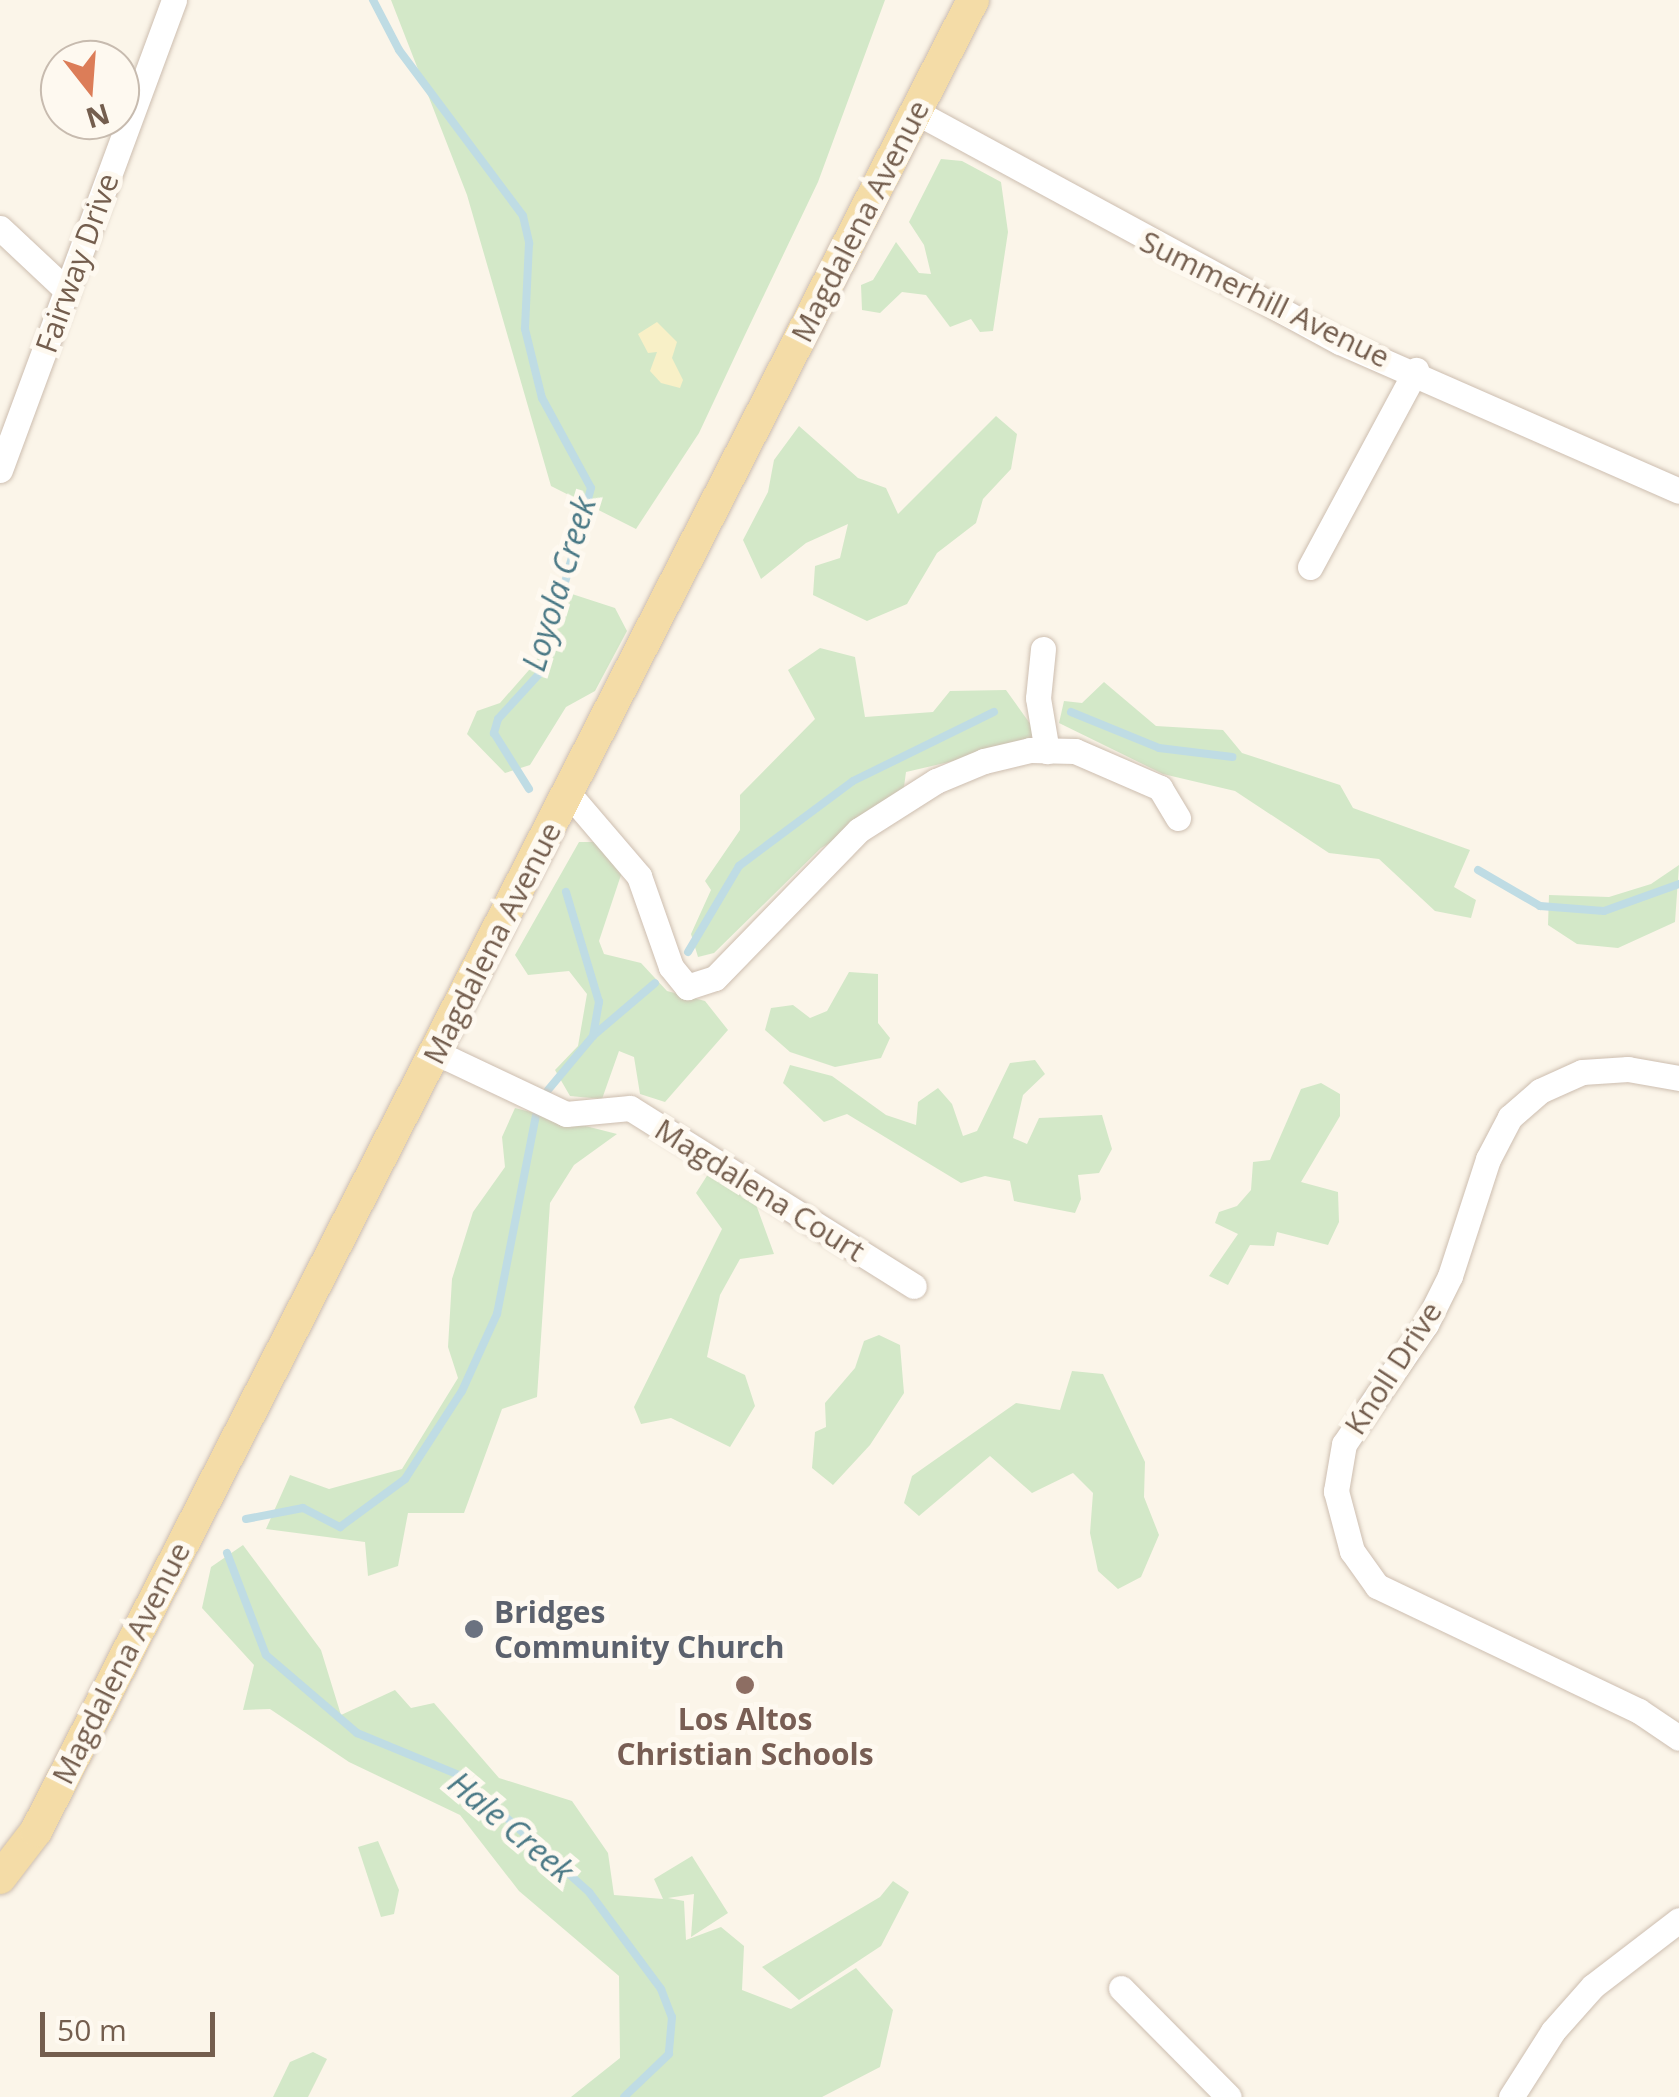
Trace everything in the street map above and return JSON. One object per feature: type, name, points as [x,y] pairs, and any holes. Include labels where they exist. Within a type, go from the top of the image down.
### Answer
[{"type":"main road","name":"Magdalena Avenue","points":[[0,1878],[36,1831],[973,0]]},
{"type":"street","name":"Fairway Drive","points":[[0,470],[174,0]]},
{"type":"street","name":"Summerhill Avenue","points":[[916,112],[1231,288],[1340,342],[1416,370],[1679,491]]},
{"type":"street","points":[[0,228],[67,290]]},
{"type":"street","points":[[1310,567],[1416,370]]},
{"type":"street","points":[[1043,649],[1038,698],[1047,751]]},
{"type":"street","points":[[569,794],[638,876],[671,967],[687,987],[715,978],[859,830],[936,782],[984,761],[1074,751],[1160,788],[1178,818]]},
{"type":"street","name":"Magdalena Court","points":[[436,1052],[566,1114],[630,1108],[914,1286]]},
{"type":"street","name":"Knoll Drive","points":[[1679,1078],[1628,1069],[1582,1072],[1540,1091],[1510,1117],[1488,1159],[1450,1276],[1426,1324],[1344,1444],[1336,1491],[1352,1551],[1377,1586],[1639,1711],[1679,1738]]},
{"type":"street","points":[[1511,2097],[1553,2031],[1593,1986],[1679,1920]]},
{"type":"street","points":[[1121,1988],[1229,2097]]},
{"type":"green space","points":[[391,0],[885,0],[818,182],[699,433],[636,529],[551,486],[467,195]]},
{"type":"green space","points":[[941,159],[962,161],[1001,182],[1008,232],[993,331],[980,332],[971,319],[950,327],[926,295],[902,292],[880,313],[862,310],[861,285],[873,280],[896,242],[919,273],[931,274],[924,245],[909,222]]},
{"type":"green space","points":[[996,416],[1017,434],[1011,469],[983,499],[976,523],[937,553],[907,604],[867,621],[813,595],[815,566],[840,558],[848,524],[806,543],[761,579],[743,540],[768,492],[774,460],[799,426],[858,478],[886,488],[898,514]]},
{"type":"green space","points":[[572,594],[615,608],[627,631],[595,691],[566,707],[530,765],[505,773],[467,734],[477,711],[500,703],[536,662],[551,599]]},
{"type":"green space","points":[[820,648],[855,657],[865,717],[933,712],[950,691],[1006,690],[1036,732],[1008,763],[962,759],[906,772],[902,802],[821,848],[714,953],[698,957],[691,934],[711,890],[705,881],[740,830],[740,795],[815,719],[788,670]]},
{"type":"green space","points":[[1104,682],[1156,726],[1223,730],[1242,753],[1340,785],[1353,808],[1470,850],[1454,887],[1476,900],[1471,918],[1435,911],[1379,859],[1329,853],[1235,791],[1163,774],[1059,723],[1064,701],[1082,703]]},
{"type":"green space","points":[[579,842],[604,842],[623,869],[599,941],[604,954],[641,963],[667,991],[705,1001],[728,1030],[665,1102],[640,1094],[634,1057],[619,1051],[602,1099],[570,1096],[555,1070],[578,1046],[587,994],[569,971],[528,975],[515,955]]},
{"type":"green space","points":[[1679,865],[1675,922],[1618,948],[1577,944],[1548,925],[1549,895],[1609,897],[1651,884]]},
{"type":"green space","points":[[849,972],[878,974],[878,1023],[890,1038],[881,1058],[835,1067],[790,1052],[765,1030],[771,1008],[793,1005],[810,1018],[827,1011]]},
{"type":"green space","points":[[1035,1060],[1045,1074],[1023,1095],[1013,1138],[1027,1144],[1039,1118],[1102,1115],[1112,1149],[1099,1173],[1078,1175],[1081,1199],[1075,1213],[1014,1201],[1010,1181],[985,1176],[961,1183],[847,1114],[824,1122],[783,1083],[790,1065],[832,1076],[886,1115],[916,1125],[918,1102],[938,1088],[952,1104],[963,1136],[977,1131],[1010,1063]]},
{"type":"green space","points":[[1321,1083],[1340,1094],[1340,1116],[1301,1182],[1338,1192],[1339,1222],[1328,1245],[1277,1232],[1274,1246],[1250,1245],[1228,1285],[1209,1276],[1238,1234],[1215,1223],[1219,1212],[1237,1206],[1251,1190],[1253,1162],[1270,1160],[1301,1089]]},
{"type":"green space","points":[[515,1108],[617,1134],[574,1165],[550,1203],[537,1397],[502,1409],[464,1513],[408,1513],[398,1566],[368,1576],[365,1542],[266,1529],[290,1475],[329,1489],[402,1469],[458,1378],[448,1347],[452,1279],[473,1212],[505,1167],[502,1137]]},
{"type":"green space","points":[[710,1171],[750,1188],[774,1254],[740,1259],[720,1295],[707,1357],[745,1375],[755,1406],[730,1447],[671,1418],[641,1424],[634,1407],[722,1229],[696,1193]]},
{"type":"green space","points":[[879,1335],[900,1345],[904,1393],[870,1445],[833,1485],[812,1468],[815,1432],[826,1427],[825,1403],[855,1368],[864,1341]]},
{"type":"green space","points":[[1072,1371],[1103,1374],[1145,1462],[1144,1497],[1159,1535],[1141,1577],[1118,1589],[1098,1571],[1090,1533],[1093,1493],[1073,1473],[1032,1493],[990,1456],[919,1516],[904,1503],[912,1476],[1016,1403],[1060,1410]]},
{"type":"green space","points":[[243,1545],[321,1650],[341,1715],[395,1690],[411,1708],[434,1703],[499,1778],[572,1801],[608,1853],[614,1895],[663,1899],[654,1879],[692,1856],[728,1913],[691,1937],[694,1894],[668,1898],[684,1901],[686,1940],[721,1927],[744,1946],[742,1990],[791,2009],[856,1968],[893,2010],[880,2067],[822,2097],[571,2097],[620,2058],[619,1976],[519,1891],[460,1815],[349,1762],[270,1709],[243,1710],[254,1665],[202,1608],[211,1567]]},
{"type":"green space","points":[[378,1841],[399,1890],[394,1914],[381,1917],[358,1847]]},
{"type":"green space","points":[[893,1881],[909,1892],[881,1946],[799,2000],[762,1967],[880,1897]]},
{"type":"green space","points":[[313,2052],[327,2059],[308,2097],[273,2097],[290,2062]]},
{"type":"sand","points":[[657,322],[677,342],[672,358],[683,380],[680,388],[661,383],[650,371],[657,352],[648,353],[638,334]]},
{"type":"waterway","name":"Loyola Creek","points":[[373,0],[399,50],[523,216],[529,243],[525,329],[542,398],[591,488],[540,673],[498,719],[494,733],[529,789]]},
{"type":"waterway","points":[[688,952],[739,866],[853,781],[994,712]]},
{"type":"waterway","points":[[1071,712],[1159,748],[1232,757]]},
{"type":"waterway","points":[[1478,870],[1540,906],[1604,911],[1679,884]]},
{"type":"waterway","name":"Hale Creek","points":[[548,1090],[593,1036],[599,1002],[566,892]]},
{"type":"waterway","points":[[594,1035],[655,983]]},
{"type":"waterway","name":"Hale Creek","points":[[246,1519],[303,1508],[340,1527],[405,1479],[462,1391],[497,1314],[536,1116]]},
{"type":"waterway","name":"Hale Creek","points":[[227,1553],[266,1655],[357,1733],[459,1775],[589,1892],[661,1989],[672,2017],[669,2054],[624,2097]]},
{"type":"place","name":"Bridges Community Church","points":[[474,1629]]},
{"type":"place","name":"Los Altos Christian Schools","points":[[745,1685]]}]
